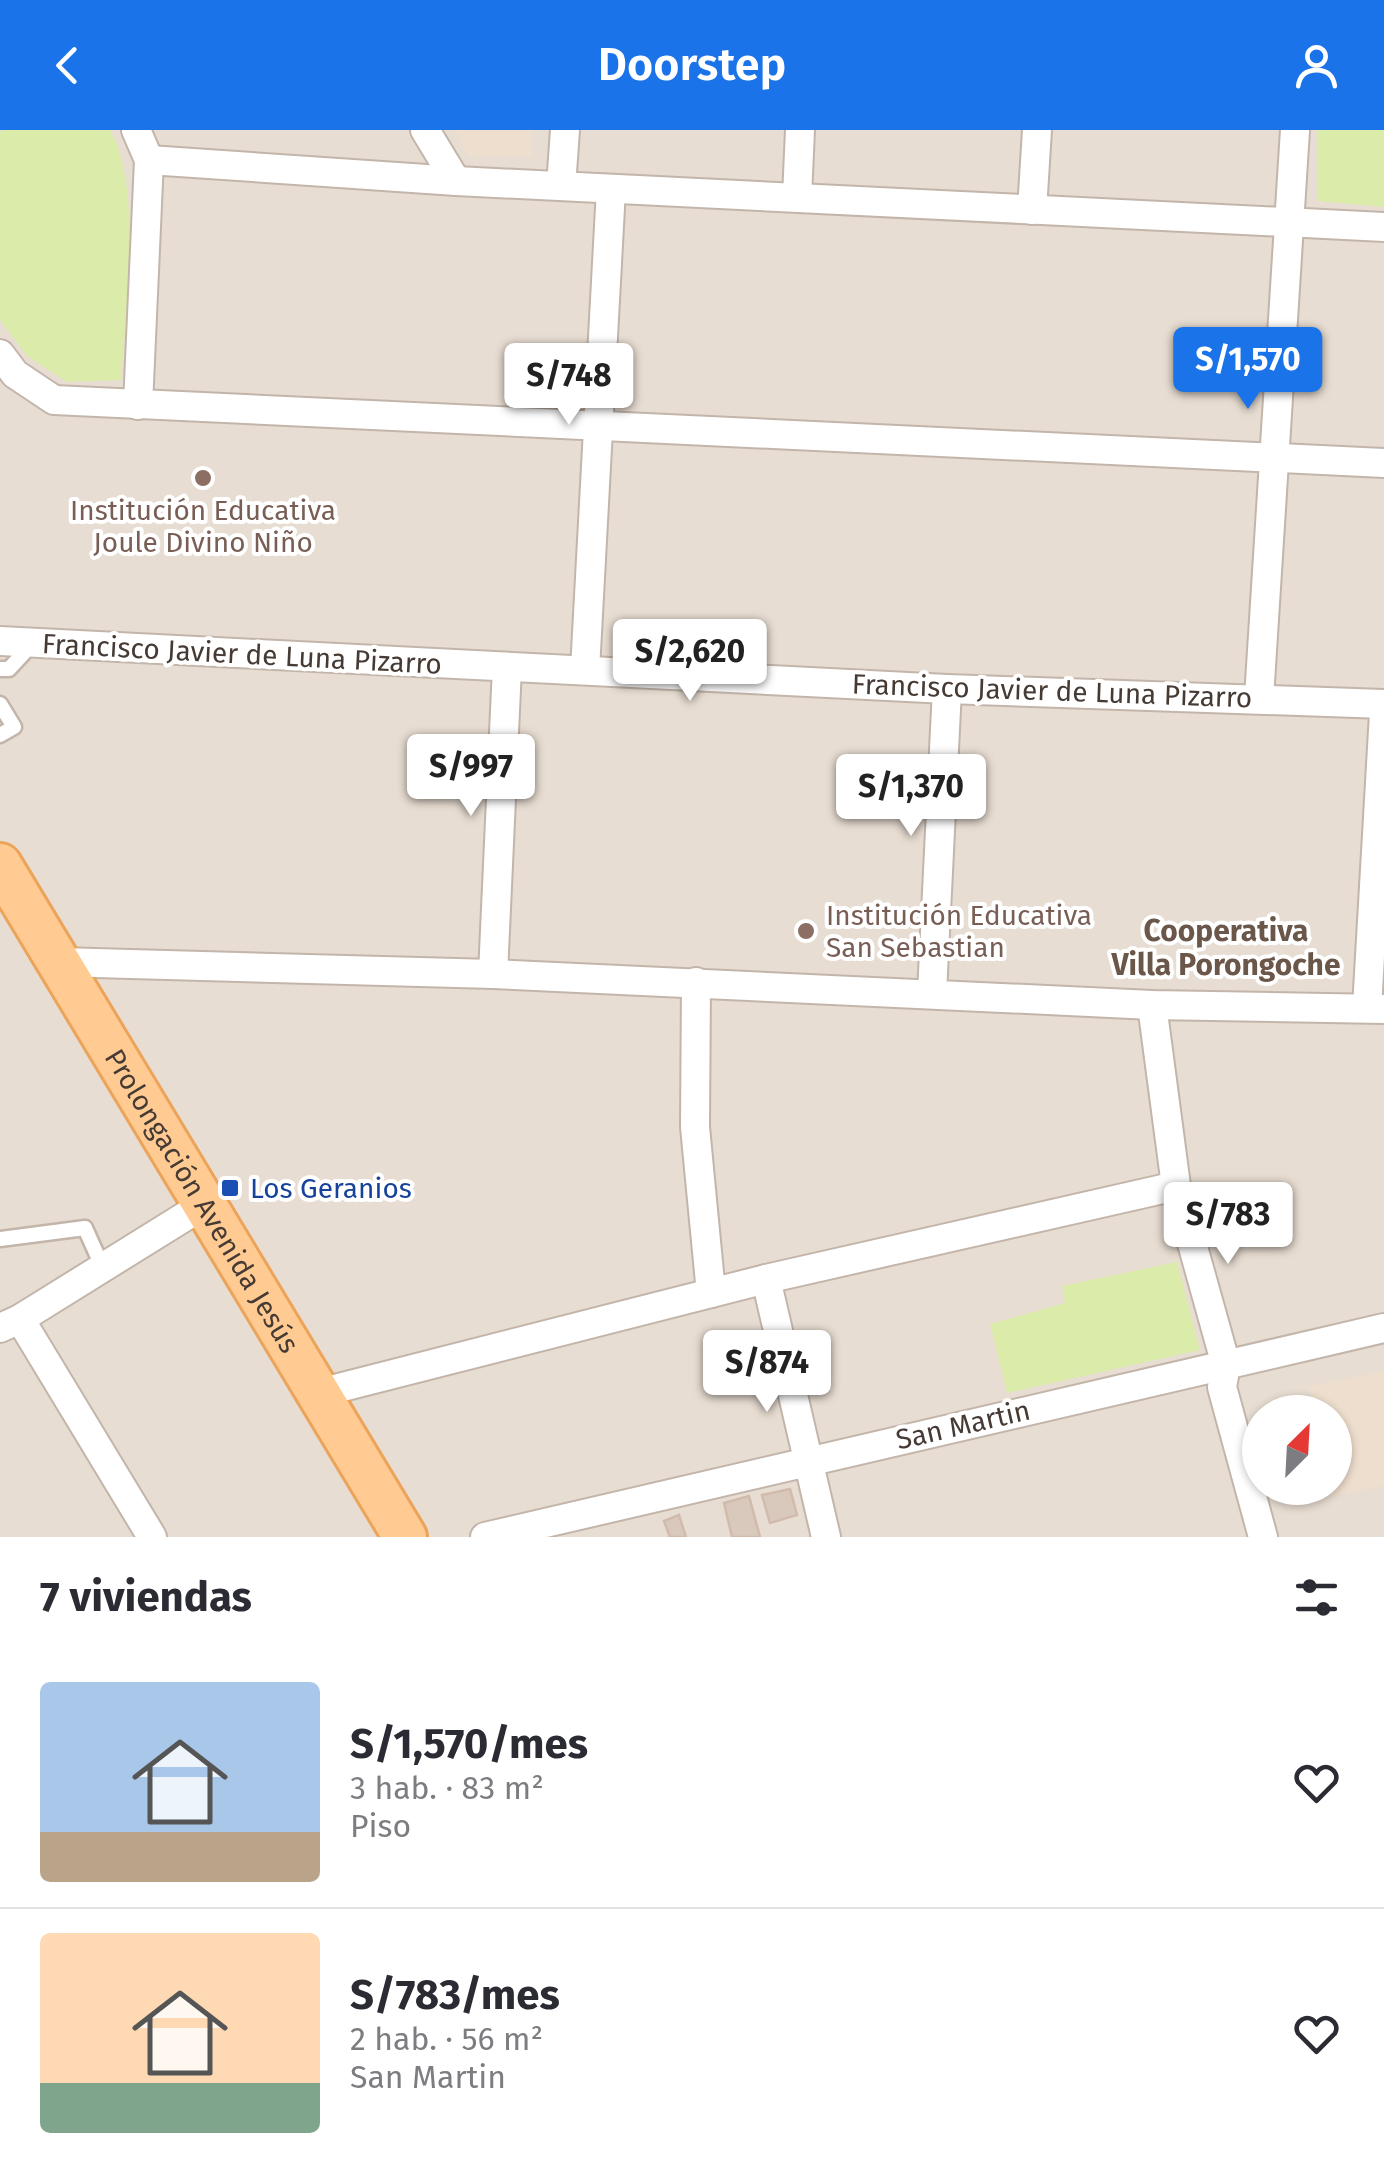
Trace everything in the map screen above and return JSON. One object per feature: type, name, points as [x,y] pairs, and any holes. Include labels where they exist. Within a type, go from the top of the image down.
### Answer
[{"type":"main road","name":"Prolongación Avenida Jesús","points":[[0,865],[405,1537]]},
{"type":"street","points":[[136,130],[149,160],[138,405]]},
{"type":"street","points":[[425,130],[456,181]]},
{"type":"street","points":[[561,186],[565,130]]},
{"type":"street","points":[[797,198],[800,130]]},
{"type":"street","points":[[1032,210],[1037,130]]},
{"type":"street","points":[[1259,698],[1295,130]]},
{"type":"street","points":[[149,160],[456,181],[1384,227]]},
{"type":"street","points":[[585,670],[611,189]]},
{"type":"street","points":[[0,354],[15,374],[54,400],[1384,464]]},
{"type":"street","name":"Francisco Javier de Luna Pizarro","points":[[0,640],[947,689],[1384,704]]},
{"type":"street","points":[[494,974],[507,667]]},
{"type":"street","points":[[932,993],[947,689]]},
{"type":"street","points":[[58,962],[494,974],[1152,1004],[1376,1008],[1384,713]]},
{"type":"street","points":[[696,982],[695,1127],[712,1293]]},
{"type":"street","points":[[1152,1004],[1176,1186],[1226,1365],[1222,1387],[1263,1537]]},
{"type":"street","points":[[319,1393],[766,1279],[1176,1186]]},
{"type":"street","points":[[152,1537],[10,1324],[204,1204]]},
{"type":"street","points":[[766,1279],[826,1537]]},
{"type":"street","name":"San Martin","points":[[484,1537],[1384,1328]]},
{"type":"lane","points":[[0,669],[9,669],[32,644]]},
{"type":"lane","points":[[0,704],[14,727],[0,735]]},
{"type":"lane","points":[[0,1239],[85,1228],[102,1266]]},
{"type":"shaded area","points":[[0,130],[1384,130],[1384,1537],[0,1537]]},
{"type":"shaded area","points":[[454,130],[532,130],[532,156],[469,156]]},
{"type":"shaded area","points":[[1384,1371],[1384,1486],[1352,1492],[1352,1395],[1311,1395],[1309,1386]]},
{"type":"green space","points":[[110,130],[120,155],[129,217],[121,380],[67,382],[27,356],[0,320],[0,132]]},
{"type":"green space","points":[[1318,130],[1384,130],[1384,207],[1317,201]]},
{"type":"green space","points":[[1177,1262],[1200,1350],[1007,1393],[990,1324],[1065,1303],[1062,1286]]},
{"type":"building","points":[[790,1489],[797,1515],[770,1523],[762,1495]]},
{"type":"building","points":[[749,1496],[760,1537],[732,1537],[724,1503]]},
{"type":"building","points":[[679,1515],[686,1537],[670,1537],[664,1521]]},
{"type":"place","name":"Institución Educativa Joule Divino Niño","points":[[203,478]]},
{"type":"place","name":"Institución Educativa San Sebastian","points":[[806,931]]},
{"type":"place","name":"Los Geranios","points":[[230,1188]]},
{"type":"district","name":"Cooperativa Villa Porongoche","points":[[1226,948]]}]
